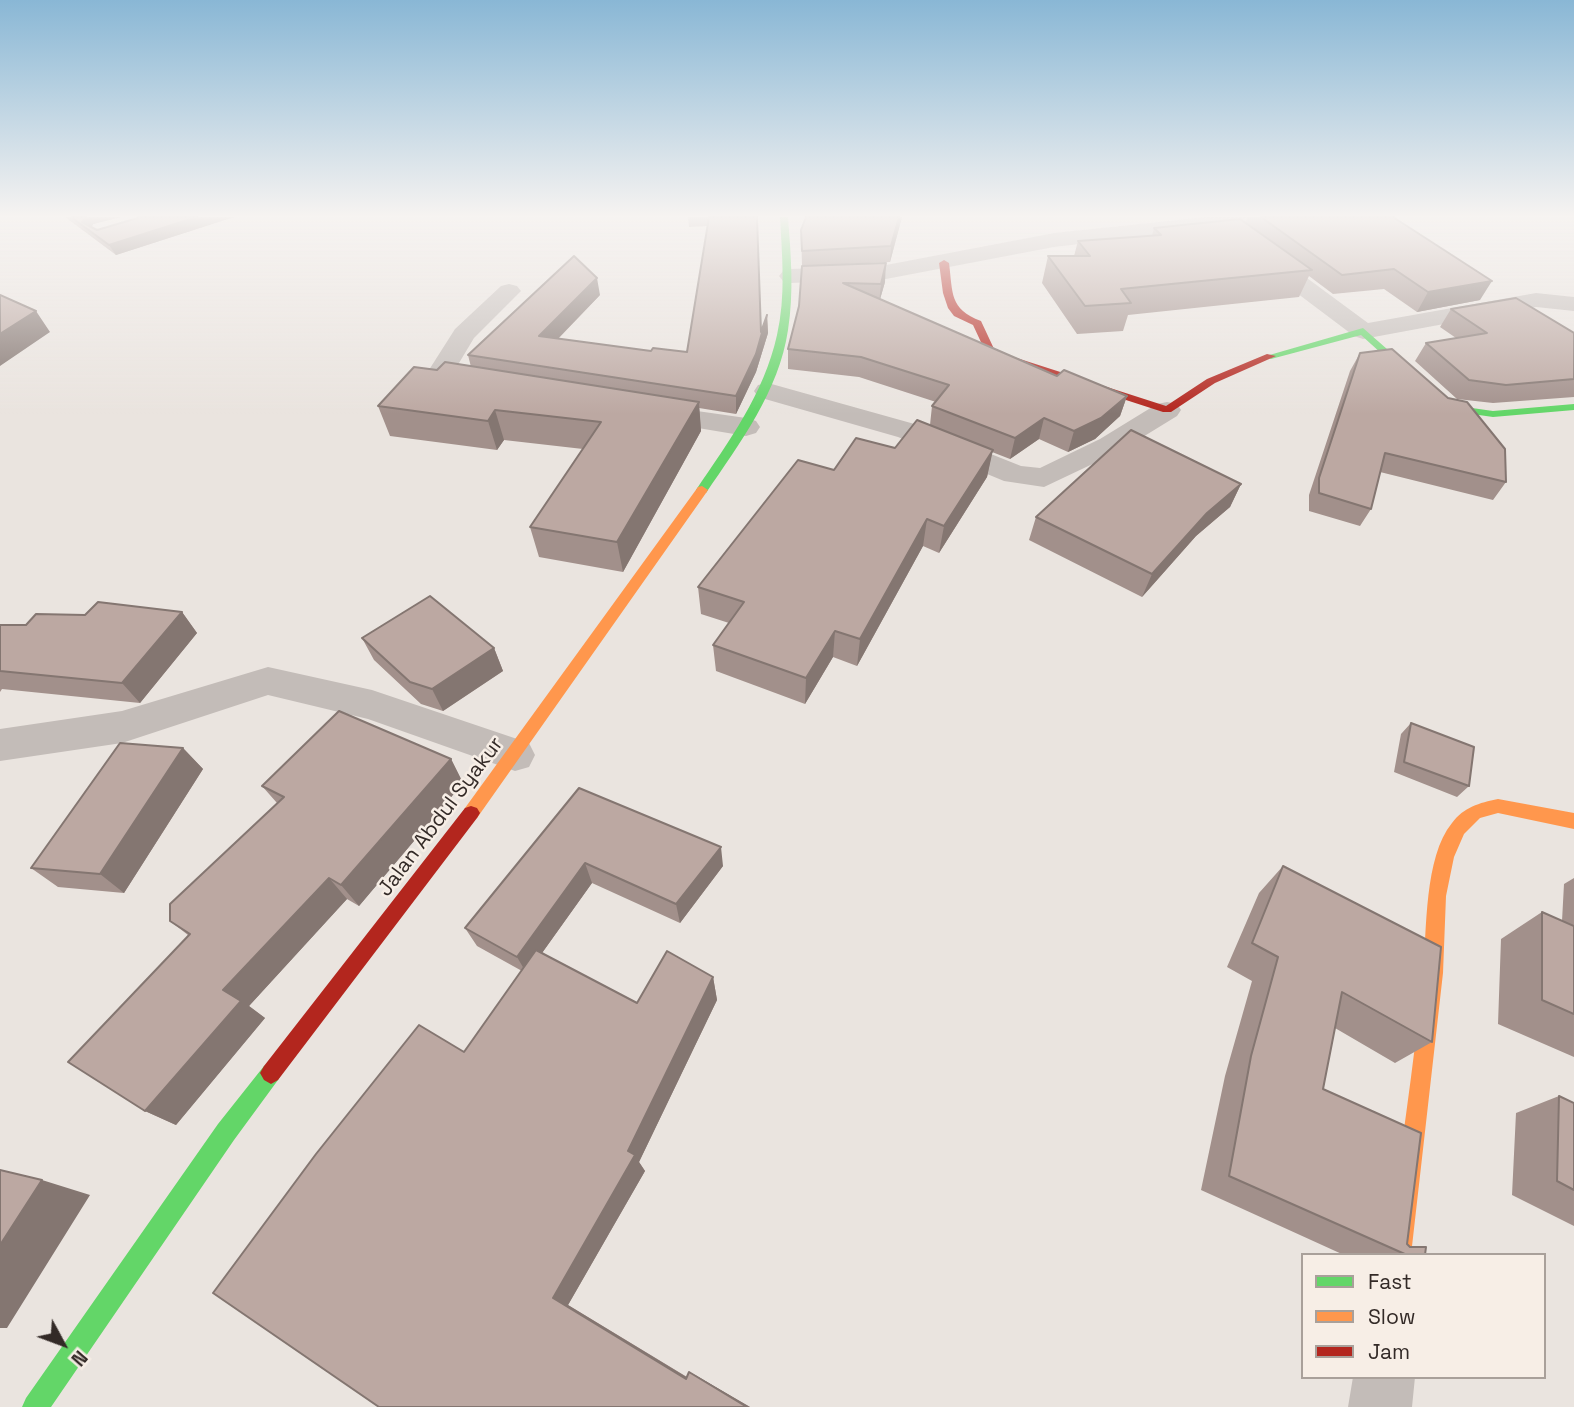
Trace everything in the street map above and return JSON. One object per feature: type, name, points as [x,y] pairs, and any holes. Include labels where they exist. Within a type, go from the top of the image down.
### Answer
[{"type":"street","name":"Jalan Abdul Syakur","points":[[35,1407],[226,1132],[515,755],[746,427],[768,391],[788,325],[791,283]]},
{"type":"street","points":[[947,283],[952,311],[959,318],[977,323],[991,353],[1167,410]]},
{"type":"street","points":[[1298,283],[1363,331],[1448,408],[1493,414],[1574,407]]},
{"type":"street","points":[[500,389],[445,380],[440,373],[464,334],[509,291]]},
{"type":"street","points":[[768,391],[857,415],[1015,474],[1044,478],[1110,445],[1248,365],[1297,346],[1363,331],[1536,300],[1574,304]]},
{"type":"street","points":[[623,408],[746,427]]},
{"type":"street","points":[[0,745],[122,727],[268,681],[372,705],[515,755]]},
{"type":"street","points":[[1399,1253],[1433,973],[1437,895],[1445,857],[1457,829],[1475,812],[1498,806],[1574,821]]},
{"type":"street","points":[[1380,1407],[1384,1379]]},
{"type":"building","points":[[545,283],[592,283],[539,336],[651,351],[653,348],[687,352],[698,283],[759,283],[761,332],[767,315],[756,354],[736,396],[468,355]]},
{"type":"building","points":[[801,283],[881,283],[843,283],[1057,376],[1064,370],[1127,396],[1101,418],[1074,431],[1044,418],[1015,438],[932,406],[949,385],[861,357],[788,349],[799,306]]},
{"type":"building","points":[[1068,283],[1185,283],[1121,289],[1131,303],[1085,306]]},
{"type":"building","points":[[1414,283],[1482,283],[1428,292]]},
{"type":"building","points":[[0,295],[36,311],[0,334]]},
{"type":"building","points":[[1516,298],[1574,333],[1574,379],[1506,385],[1469,380],[1426,343],[1487,333],[1451,309]]},
{"type":"building","points":[[1392,349],[1448,398],[1467,402],[1505,449],[1506,482],[1385,453],[1371,509],[1319,493],[1319,478],[1360,353]]},
{"type":"building","points":[[445,362],[699,402],[617,542],[530,527],[601,422],[495,410],[488,421],[378,406],[414,367],[437,370]]},
{"type":"building","points":[[917,420],[993,450],[944,526],[927,519],[860,639],[835,631],[806,678],[713,645],[744,602],[698,587],[798,460],[834,470],[856,438],[895,448]]},
{"type":"building","points":[[1131,430],[1241,484],[1207,513],[1152,574],[1036,517]]},
{"type":"building","points":[[430,596],[494,648],[432,689],[410,682],[362,638]]},
{"type":"building","points":[[98,602],[182,612],[122,683],[0,671],[0,625],[26,625],[36,614],[85,615]]},
{"type":"building","points":[[339,711],[451,759],[341,885],[329,878],[223,990],[241,1001],[145,1111],[68,1062],[190,934],[170,921],[170,904],[284,797],[262,786]]},
{"type":"building","points":[[1411,723],[1474,747],[1469,786],[1404,762]]},
{"type":"building","points":[[120,743],[183,748],[100,874],[31,868]]},
{"type":"building","points":[[579,788],[721,847],[676,904],[585,863],[517,957],[465,928]]},
{"type":"building","points":[[1283,866],[1441,947],[1432,1042],[1342,992],[1323,1089],[1421,1133],[1407,1244],[1410,1247],[1426,1247],[1425,1253],[1402,1253],[1229,1176],[1251,1056],[1278,957],[1252,943]]},
{"type":"building","points":[[1542,912],[1574,926],[1574,1014],[1542,1000]]},
{"type":"building","points":[[536,950],[637,1003],[667,951],[713,977],[628,1151],[635,1155],[553,1298],[686,1379],[689,1372],[747,1407],[379,1407],[213,1293],[316,1154],[419,1025],[464,1052]]},
{"type":"building","points":[[1559,1096],[1574,1103],[1574,1190],[1557,1181]]},
{"type":"building","points":[[0,1170],[42,1180],[0,1245]]},
{"type":"traffic: fast","points":[[702,490],[747,422],[775,363],[783,333],[787,283]]},
{"type":"traffic: fast","points":[[1271,356],[1363,331],[1448,408],[1493,414],[1574,407]]},
{"type":"traffic: fast","points":[[35,1407],[226,1132],[271,1073]]},
{"type":"traffic: slow","points":[[471,813],[702,490]]},
{"type":"traffic: slow","points":[[1399,1253],[1433,973],[1437,896],[1445,857],[1457,829],[1475,812],[1498,806],[1574,821]]},
{"type":"traffic: jam","points":[[946,283],[952,308],[966,319],[977,323],[991,353],[1167,410],[1211,381],[1271,356]]},
{"type":"traffic: jam","points":[[271,1073],[471,813]]}]
